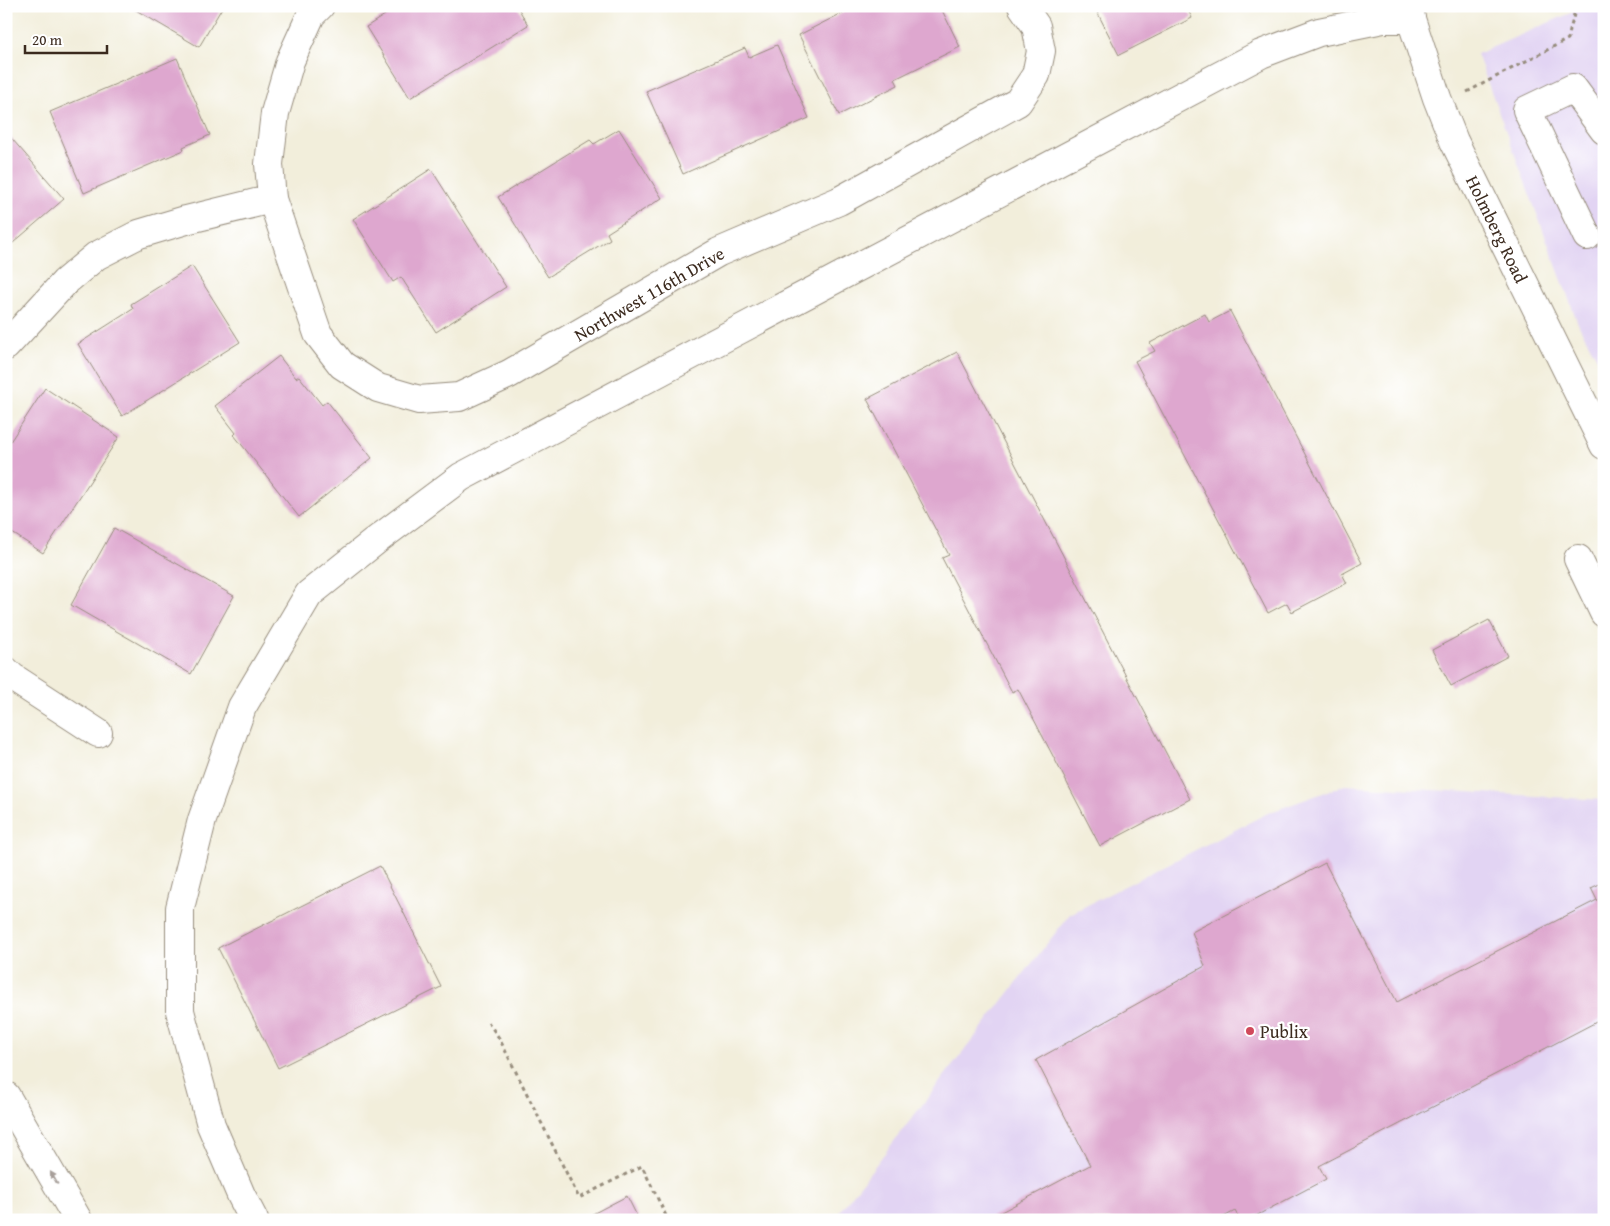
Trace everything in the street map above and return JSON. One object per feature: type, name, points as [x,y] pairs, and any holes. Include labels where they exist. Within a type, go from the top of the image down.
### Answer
[{"type":"main road","name":"Northwest 116th Drive","points":[[320,6],[311,15],[290,61],[275,113],[268,164],[272,199],[318,334],[342,365],[378,388],[418,400],[459,397],[509,374],[719,252],[838,201],[1018,102],[1036,75],[1041,51],[1036,26],[1022,6]]},
{"type":"main road","points":[[254,1220],[240,1195],[211,1125],[180,1011],[180,908],[202,820],[242,707],[309,594],[461,477],[1261,54],[1319,32],[1410,13]]},
{"type":"main road","name":"Holmberg Road","points":[[1410,13],[1437,98],[1454,140],[1604,445]]},
{"type":"main road","points":[[1587,236],[1527,110],[1573,88],[1604,130]]},
{"type":"main road","points":[[6,346],[65,282],[96,256],[139,234],[186,220],[272,199]]},
{"type":"main road","points":[[1578,559],[1604,613]]},
{"type":"main road","points":[[6,671],[12,677],[98,733]]},
{"type":"main road","points":[[6,1096],[78,1220]]},
{"type":"path","points":[[1467,92],[1568,38],[1576,6]]},
{"type":"path","points":[[488,1022],[499,1038],[579,1198],[642,1166],[668,1220]]},
{"type":"shaded area","points":[[1587,6],[1604,6],[1604,370],[1579,326],[1477,54]]},
{"type":"shaded area","points":[[1345,785],[1604,800],[1604,1220],[833,1220],[1070,914],[1268,813]]},
{"type":"building","points":[[129,6],[223,6],[199,47]]},
{"type":"building","points":[[399,6],[517,6],[528,25],[410,98],[366,27]]},
{"type":"building","points":[[856,6],[940,6],[960,47],[895,79],[898,85],[839,115],[799,35]]},
{"type":"building","points":[[1094,6],[1186,6],[1192,18],[1119,55]]},
{"type":"building","points":[[777,45],[809,118],[683,174],[646,91],[745,48],[749,57]]},
{"type":"building","points":[[177,58],[210,135],[183,147],[184,150],[84,193],[50,112]]},
{"type":"building","points":[[619,129],[662,198],[607,233],[610,239],[548,277],[498,197],[590,140],[594,144]]},
{"type":"building","points":[[6,132],[64,199],[6,249]]},
{"type":"building","points":[[431,169],[506,287],[436,332],[401,277],[393,282],[353,219]]},
{"type":"building","points":[[192,266],[240,342],[122,416],[78,344],[133,309],[131,304]]},
{"type":"building","points":[[1230,311],[1362,563],[1342,574],[1347,583],[1292,612],[1287,603],[1268,613],[1135,361],[1155,351],[1150,343],[1205,314],[1209,322]]},
{"type":"building","points":[[957,352],[1190,799],[1100,846],[1018,689],[1012,692],[942,558],[949,555],[867,399]]},
{"type":"building","points":[[279,356],[296,378],[299,376],[322,405],[327,401],[372,458],[299,517],[234,435],[236,433],[215,406]]},
{"type":"building","points":[[45,388],[119,437],[43,553],[6,529],[6,459],[10,452],[6,448]]},
{"type":"building","points":[[114,528],[234,596],[191,674],[71,605]]},
{"type":"building","points":[[1489,620],[1508,656],[1451,686],[1432,650]]},
{"type":"building","name":"Publix","points":[[1325,863],[1397,1002],[1597,900],[1591,888],[1604,882],[1604,1018],[1319,1166],[1326,1179],[1248,1220],[1240,1220],[1235,1211],[1218,1220],[986,1220],[1090,1165],[1036,1060],[1205,966],[1192,932]]},
{"type":"building","points":[[380,866],[441,987],[278,1068],[218,948]]},
{"type":"building","points":[[627,1196],[639,1220],[581,1220]]},
{"type":"place","name":"Publix","points":[[1250,1031]]}]
